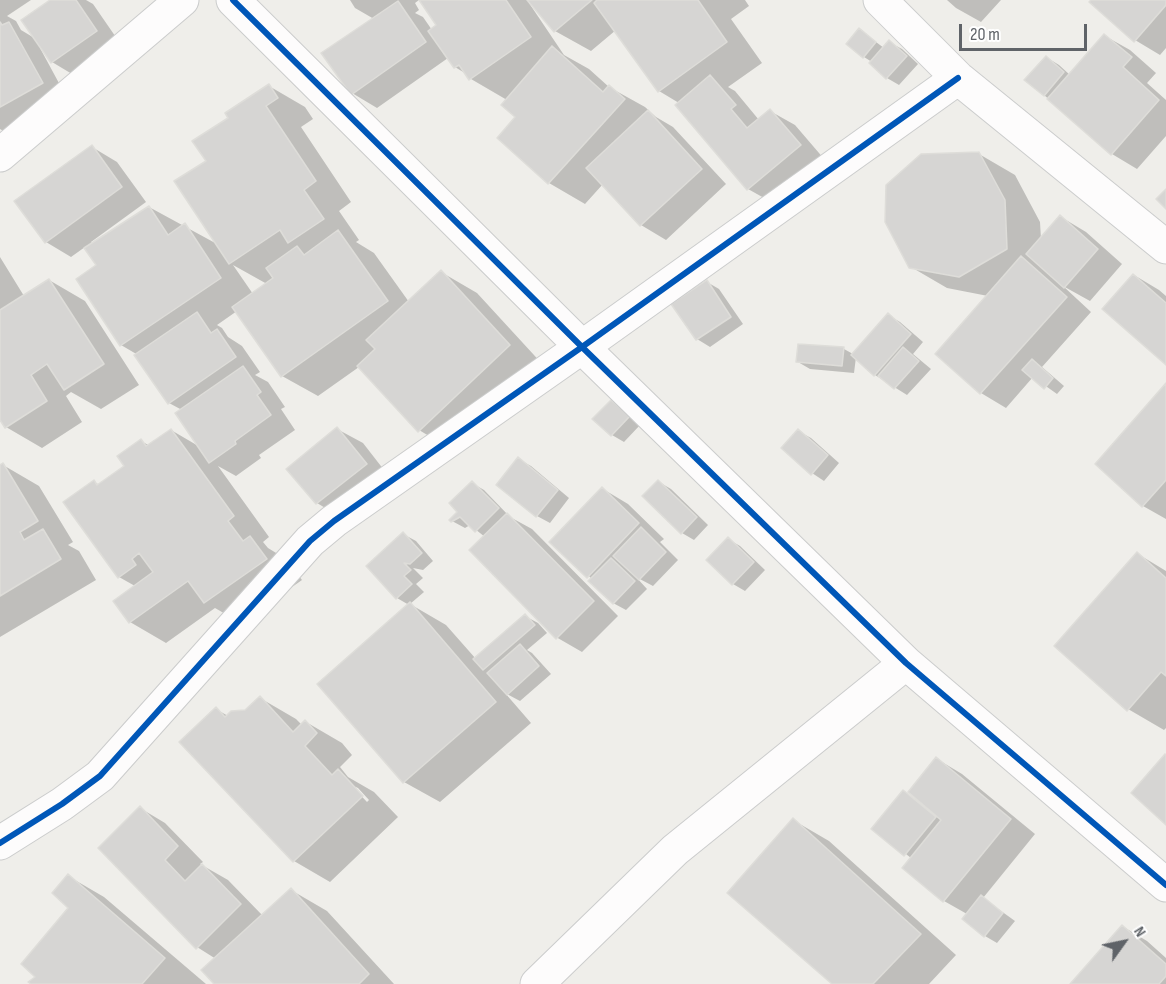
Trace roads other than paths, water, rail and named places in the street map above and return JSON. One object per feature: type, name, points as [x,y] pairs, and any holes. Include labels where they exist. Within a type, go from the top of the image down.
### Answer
[{"type":"street","points":[[0,155],[182,0]]},
{"type":"street","points":[[233,0],[582,347],[906,663],[1166,885]]},
{"type":"street","points":[[880,0],[958,78],[1166,247]]},
{"type":"street","points":[[0,843],[62,804],[100,776],[310,541],[344,514],[958,78]]},
{"type":"street","points":[[537,984],[675,850],[906,663]]}]
